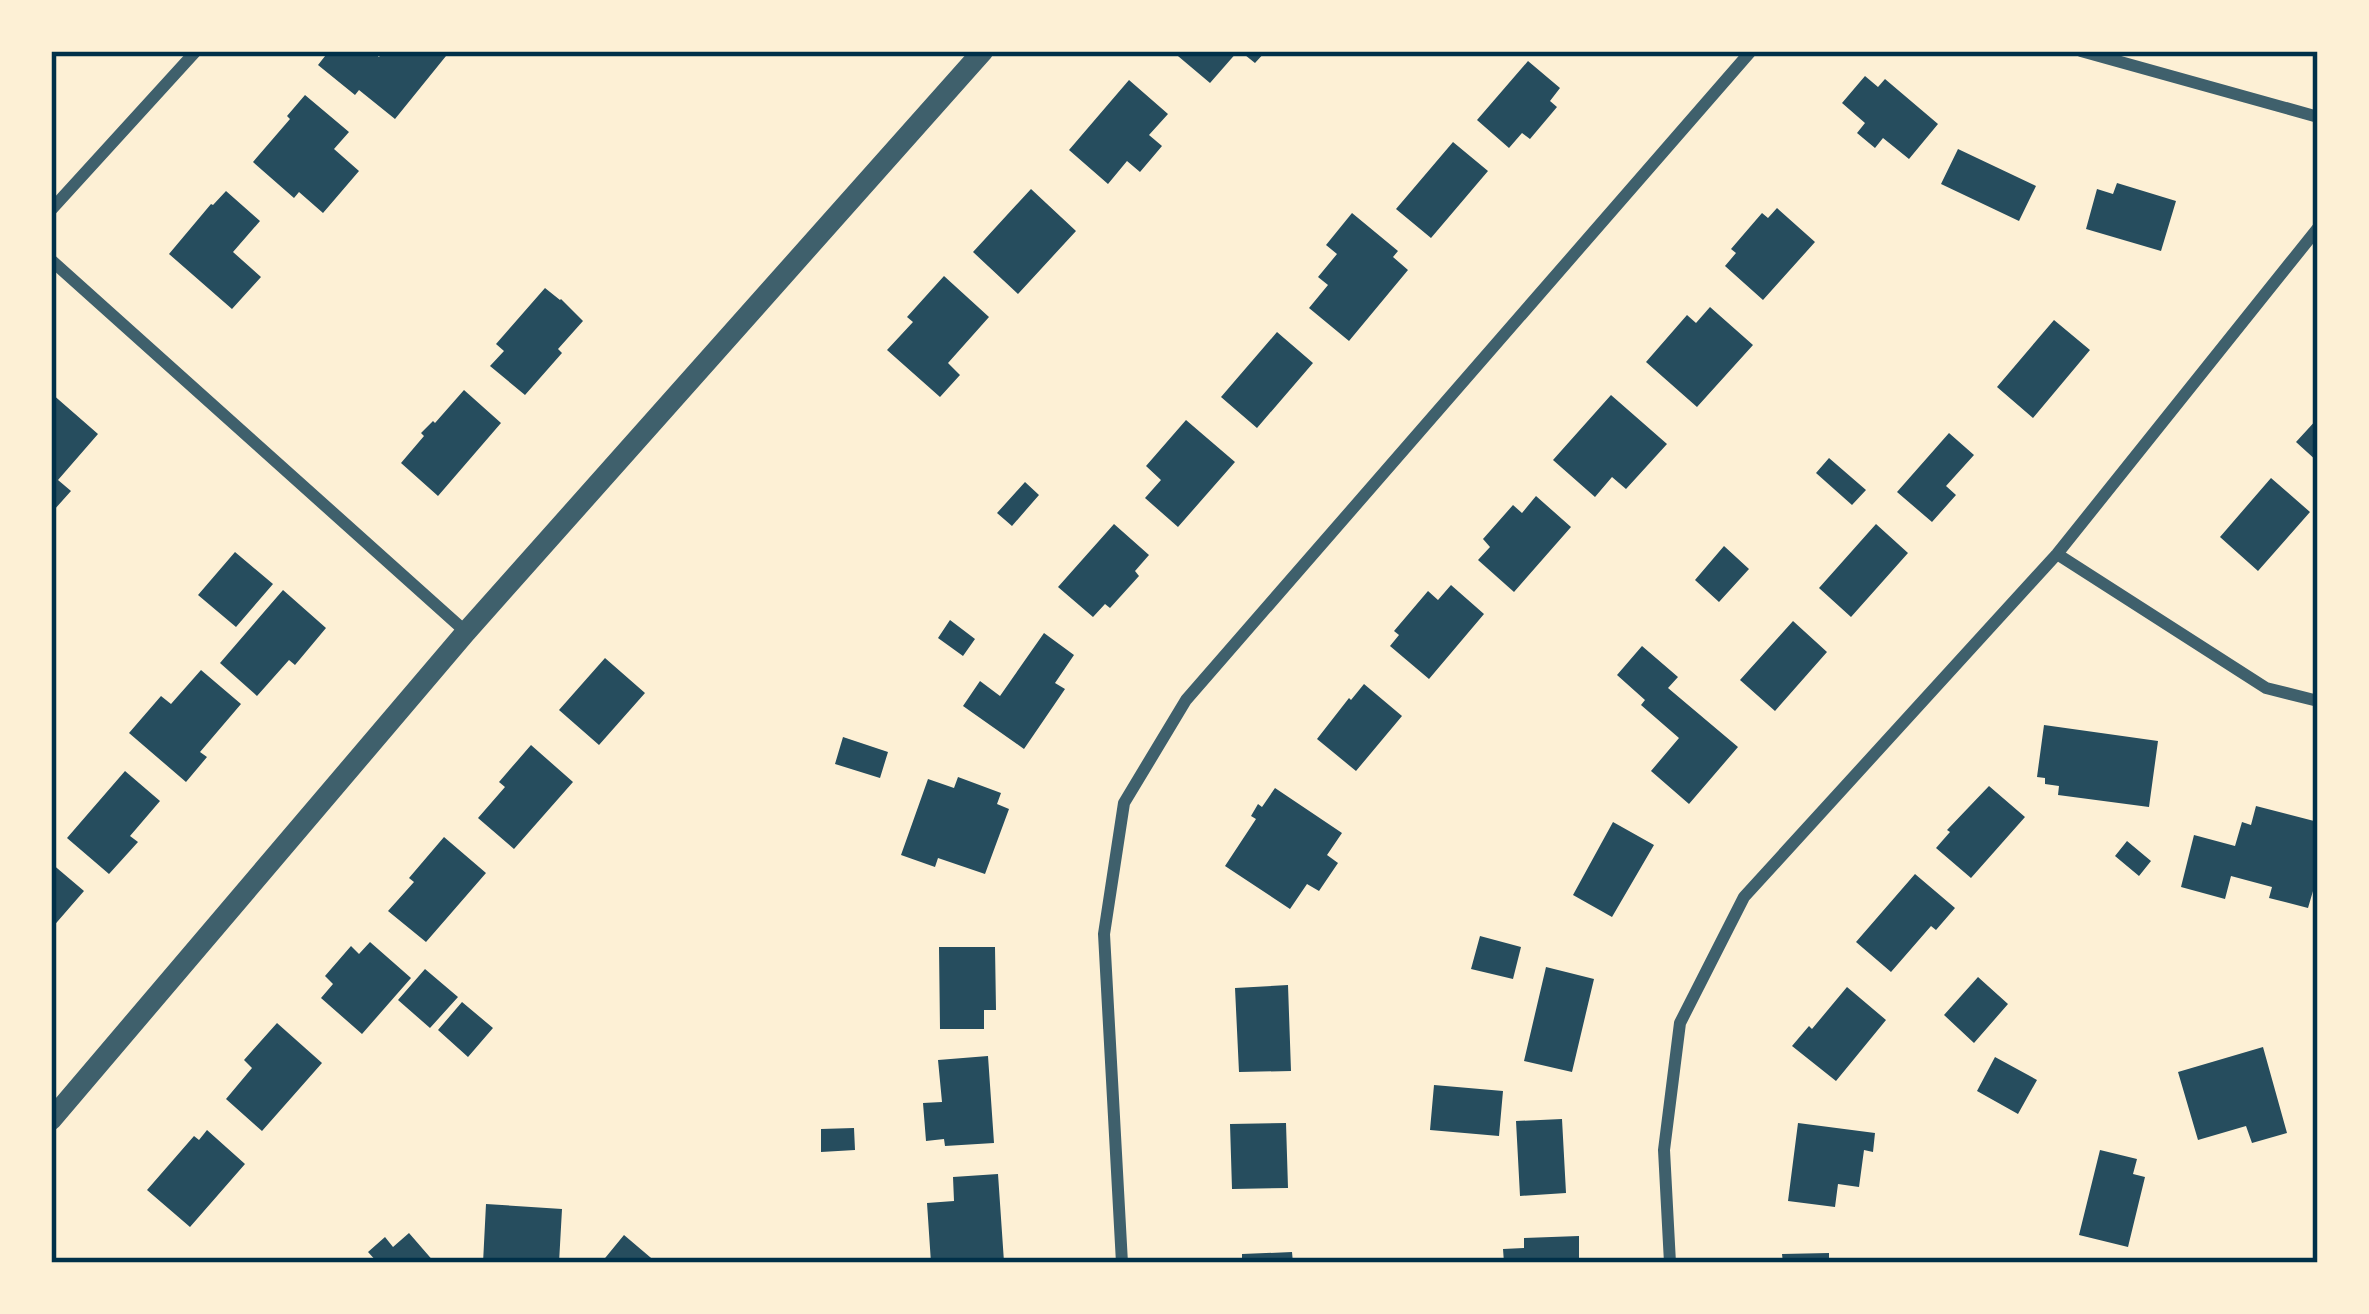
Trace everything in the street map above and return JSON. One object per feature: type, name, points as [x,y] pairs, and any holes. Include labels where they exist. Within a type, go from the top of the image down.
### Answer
[{"type":"street","points":[[51,210],[196,51]]},
{"type":"street","points":[[51,1120],[466,632],[983,51]]},
{"type":"street","points":[[1122,1263],[1104,934],[1124,803],[1186,700],[1751,51]]},
{"type":"street","points":[[2081,51],[2318,117]]},
{"type":"street","points":[[1670,1263],[1664,1150],[1680,1023],[1744,897],[2057,554],[2318,228]]},
{"type":"street","points":[[51,260],[466,632]]},
{"type":"street","points":[[2057,554],[2266,688],[2318,701]]},
{"type":"building","points":[[329,51],[372,51],[379,57],[383,51],[439,51],[446,56],[395,119],[318,65]]},
{"type":"building","points":[[1172,51],[1238,51],[1210,83]]},
{"type":"building","points":[[1240,51],[1266,51],[1255,63]]},
{"type":"building","points":[[1528,61],[1560,88],[1550,101],[1557,107],[1530,139],[1522,133],[1509,148],[1477,120]]},
{"type":"building","points":[[1865,76],[1878,87],[1885,79],[1938,124],[1909,159],[1883,138],[1875,148],[1857,133],[1865,123],[1842,103]]},
{"type":"building","points":[[1129,80],[1168,114],[1149,135],[1162,146],[1140,172],[1127,161],[1108,184],[1069,150]]},
{"type":"building","points":[[305,95],[349,132],[334,149],[359,171],[323,213],[299,192],[294,198],[253,162]]},
{"type":"building","points":[[1453,142],[1488,171],[1431,238],[1396,209]]},
{"type":"building","points":[[1958,149],[2036,186],[2019,221],[1941,184]]},
{"type":"building","points":[[2117,183],[2176,201],[2161,251],[2086,229],[2097,189],[2113,194]]},
{"type":"building","points":[[1031,189],[1076,231],[1018,294],[973,252]]},
{"type":"building","points":[[226,191],[260,221],[233,252],[261,277],[232,309],[169,254]]},
{"type":"building","points":[[1777,208],[1815,242],[1763,300],[1725,266],[1736,253],[1731,249],[1762,213],[1768,218]]},
{"type":"building","points":[[1352,213],[1398,251],[1393,257],[1408,270],[1349,341],[1309,308],[1328,285],[1318,277],[1337,254],[1326,245]]},
{"type":"building","points":[[944,276],[989,317],[948,363],[960,375],[940,397],[887,350],[913,322],[907,317]]},
{"type":"building","points":[[545,288],[583,321],[525,395],[490,366],[504,351],[496,344]]},
{"type":"building","points":[[1710,307],[1753,345],[1697,407],[1646,362],[1687,315],[1696,323]]},
{"type":"building","points":[[2054,320],[2090,350],[2033,418],[1997,387]]},
{"type":"building","points":[[1277,332],[1313,363],[1257,428],[1221,397]]},
{"type":"building","points":[[464,390],[501,423],[438,496],[401,463],[424,436],[421,433]]},
{"type":"building","points":[[51,393],[98,434],[58,480],[71,491],[54,510],[51,508]]},
{"type":"building","points":[[1611,395],[1667,444],[1626,489],[1612,477],[1595,497],[1553,460]]},
{"type":"building","points":[[2318,418],[2318,462],[2296,442]]},
{"type":"building","points":[[1186,420],[1235,462],[1178,527],[1145,498],[1161,480],[1146,466]]},
{"type":"building","points":[[1949,433],[1974,455],[1946,486],[1956,495],[1932,522],[1897,492]]},
{"type":"building","points":[[1829,458],[1866,490],[1852,505],[1816,473]]},
{"type":"building","points":[[2271,478],[2310,512],[2258,571],[2220,537]]},
{"type":"building","points":[[1025,482],[1039,495],[1012,526],[997,513]]},
{"type":"building","points":[[1536,496],[1571,527],[1514,592],[1478,560],[1490,547],[1483,539],[1513,505],[1522,513]]},
{"type":"building","points":[[1114,524],[1149,555],[1135,571],[1139,576],[1110,608],[1105,604],[1093,617],[1058,587]]},
{"type":"building","points":[[1876,524],[1908,553],[1851,617],[1819,588]]},
{"type":"building","points":[[1724,546],[1749,569],[1719,602],[1695,580]]},
{"type":"building","points":[[235,552],[273,584],[236,627],[198,595]]},
{"type":"building","points":[[1451,585],[1484,614],[1429,679],[1390,646],[1399,635],[1394,631],[1428,591],[1438,600]]},
{"type":"building","points":[[283,590],[326,628],[295,665],[289,660],[257,696],[220,663]]},
{"type":"building","points":[[950,620],[975,639],[963,656],[938,638]]},
{"type":"building","points":[[1793,621],[1827,652],[1775,711],[1740,680]]},
{"type":"building","points":[[1044,633],[1074,655],[1055,683],[1065,689],[1024,749],[963,706],[980,681],[1000,696]]},
{"type":"building","points":[[1642,646],[1678,677],[1668,688],[1738,747],[1689,804],[1651,771],[1679,738],[1641,705],[1645,700],[1617,675]]},
{"type":"building","points":[[605,658],[645,693],[599,745],[559,710]]},
{"type":"building","points":[[201,670],[241,704],[200,752],[207,757],[186,782],[129,733],[161,696],[171,704]]},
{"type":"building","points":[[1364,684],[1402,716],[1356,771],[1317,739]]},
{"type":"building","points":[[2044,725],[2158,741],[2149,807],[2058,795],[2059,786],[2037,777]]},
{"type":"building","points":[[843,737],[888,752],[880,778],[835,764]]},
{"type":"building","points":[[531,745],[573,782],[514,849],[478,818],[505,787],[499,782]]},
{"type":"building","points":[[125,771],[160,801],[130,836],[138,842],[109,874],[67,838]]},
{"type":"building","points":[[958,777],[1001,793],[997,804],[1009,809],[985,874],[938,858],[935,867],[901,855],[928,779],[954,788]]},
{"type":"building","points":[[1989,786],[2025,817],[1971,878],[1936,848]]},
{"type":"building","points":[[1275,788],[1342,833],[1327,855],[1338,863],[1319,891],[1307,884],[1290,909],[1225,866],[1256,819],[1251,816],[1258,804],[1262,807]]},
{"type":"building","points":[[2256,806],[2318,822],[2318,874],[2308,908],[2269,898],[2272,887],[2231,876],[2225,899],[2181,887],[2194,835],[2235,846],[2242,822],[2251,825]]},
{"type":"building","points":[[1613,822],[1654,845],[1612,917],[1573,895]]},
{"type":"building","points":[[444,837],[486,873],[426,942],[388,911]]},
{"type":"building","points":[[2127,841],[2151,861],[2139,876],[2115,856]]},
{"type":"building","points":[[51,863],[84,891],[51,929]]},
{"type":"building","points":[[1915,874],[1955,908],[1936,930],[1931,926],[1891,972],[1856,942]]},
{"type":"building","points":[[1480,936],[1521,947],[1513,979],[1471,969]]},
{"type":"building","points":[[370,942],[411,978],[362,1034],[321,998],[333,984],[325,976],[351,946],[359,954]]},
{"type":"building","points":[[939,947],[995,947],[996,1010],[984,1010],[984,1029],[940,1029]]},
{"type":"building","points":[[1546,967],[1594,979],[1572,1072],[1524,1061]]},
{"type":"building","points":[[425,969],[458,997],[430,1028],[398,1000]]},
{"type":"building","points":[[1978,977],[2008,1004],[1974,1043],[1944,1015]]},
{"type":"building","points":[[1288,985],[1291,1071],[1239,1072],[1235,988]]},
{"type":"building","points":[[1847,987],[1886,1020],[1836,1081],[1792,1046]]},
{"type":"building","points":[[462,1002],[493,1028],[468,1057],[438,1030]]},
{"type":"building","points":[[277,1023],[322,1063],[262,1131],[226,1099],[252,1068],[244,1060]]},
{"type":"building","points":[[2263,1047],[2287,1133],[2252,1143],[2246,1126],[2198,1140],[2178,1072]]},
{"type":"building","points":[[988,1056],[994,1143],[945,1146],[944,1139],[926,1141],[923,1103],[942,1102],[938,1060]]},
{"type":"building","points":[[1995,1057],[2037,1080],[2018,1114],[1977,1091]]},
{"type":"building","points":[[1434,1085],[1503,1091],[1499,1136],[1430,1130]]},
{"type":"building","points":[[1562,1119],[1566,1193],[1520,1196],[1516,1121]]},
{"type":"building","points":[[1286,1123],[1288,1188],[1232,1189],[1230,1124]]},
{"type":"building","points":[[1798,1123],[1875,1133],[1873,1152],[1864,1150],[1859,1187],[1838,1184],[1835,1207],[1788,1201]]},
{"type":"building","points":[[854,1128],[855,1150],[821,1152],[821,1129]]},
{"type":"building","points":[[207,1130],[245,1164],[190,1227],[147,1190],[194,1136],[199,1140]]},
{"type":"building","points":[[2100,1150],[2137,1159],[2133,1174],[2145,1177],[2128,1247],[2079,1235]]},
{"type":"building","points":[[998,1174],[1004,1262],[931,1263],[927,1203],[954,1201],[953,1177]]},
{"type":"building","points":[[486,1204],[562,1209],[559,1263],[483,1263]]},
{"type":"building","points":[[409,1233],[435,1263],[378,1263],[368,1252],[385,1237],[393,1247]]},
{"type":"building","points":[[624,1235],[657,1263],[601,1263]]},
{"type":"building","points":[[1579,1236],[1579,1263],[1504,1263],[1503,1249],[1524,1248],[1524,1238]]},
{"type":"building","points":[[1292,1252],[1293,1263],[1242,1263],[1242,1254]]},
{"type":"building","points":[[1829,1253],[1829,1263],[1783,1263],[1782,1254]]}]
